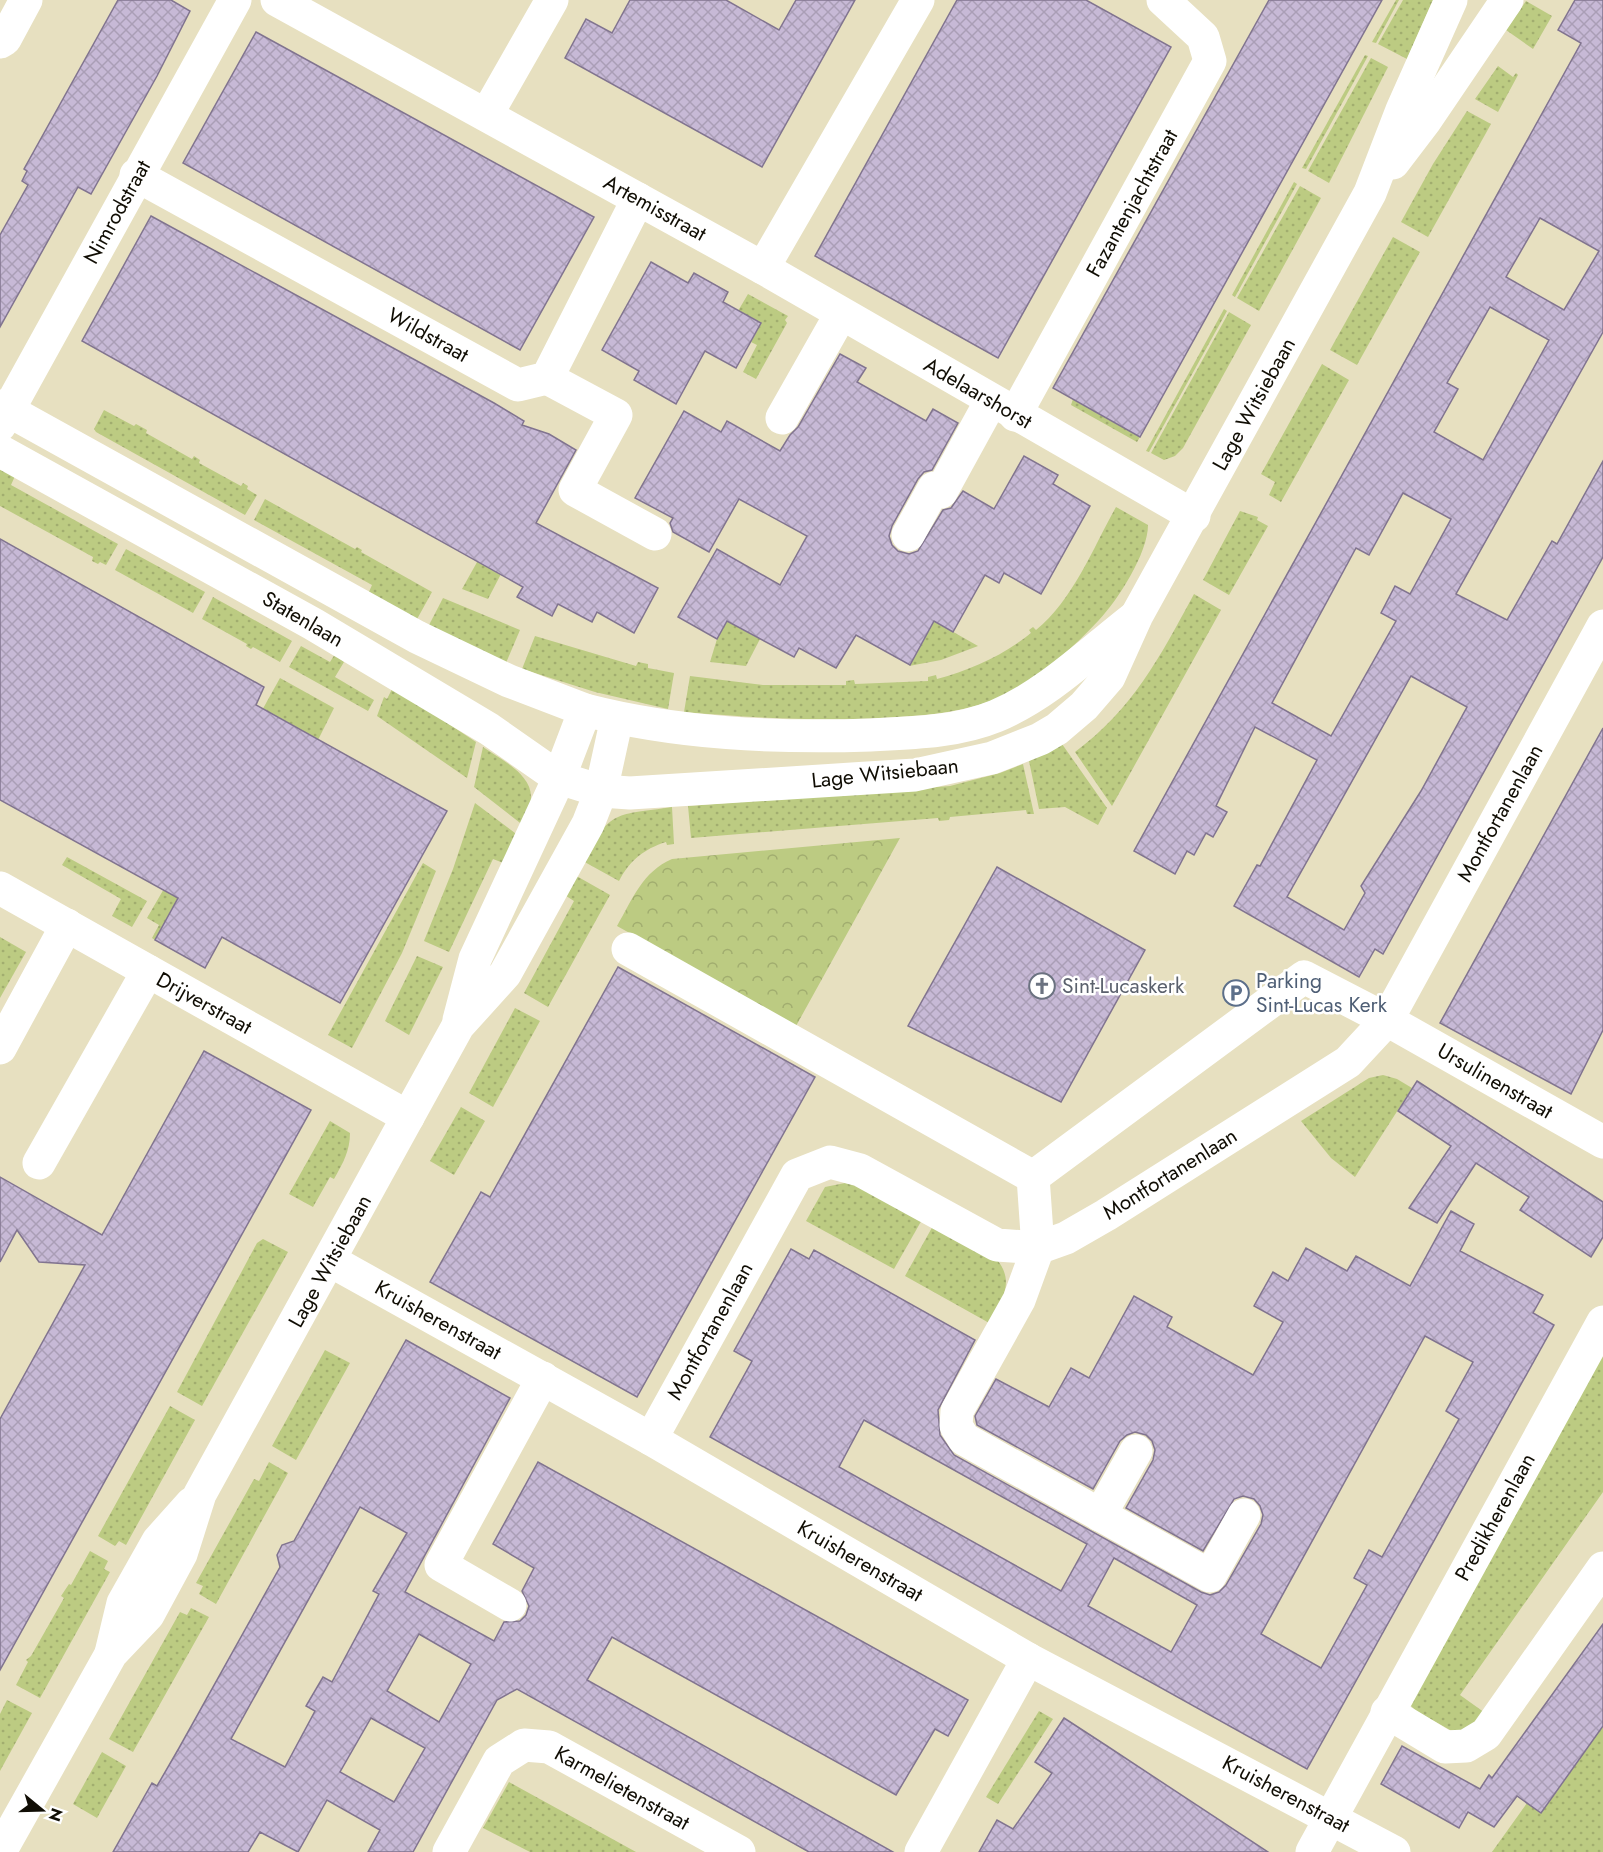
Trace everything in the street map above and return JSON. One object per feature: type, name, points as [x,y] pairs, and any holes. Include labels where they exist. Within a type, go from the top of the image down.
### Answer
[{"type":"street","points":[[0,42],[4,39],[26,0]]},
{"type":"street","name":"Nimrodstraat","points":[[3,414],[235,0]]},
{"type":"street","name":"Artemisstraat","points":[[277,0],[763,268]]},
{"type":"street","points":[[487,114],[552,0]]},
{"type":"street","points":[[763,268],[918,0]]},
{"type":"street","name":"Fazantenjachtstraat","points":[[908,535],[934,488],[941,492],[1003,408],[1210,61],[1203,37],[1163,0]]},
{"type":"street","name":"Lage Witsiebaan","points":[[601,791],[630,793],[915,775],[992,758],[1040,739],[1057,729],[1084,706],[1108,677],[1137,615],[1194,516],[1370,193],[1402,110],[1451,0]]},
{"type":"street","name":"Lage Witsiebaan","points":[[1370,193],[1425,121],[1507,0]]},
{"type":"street","name":"Wildstraat","points":[[136,175],[518,385],[547,378]]},
{"type":"street","points":[[638,199],[547,378],[616,415],[575,490],[655,534]]},
{"type":"street","name":"Adelaarshorst","points":[[763,268],[1194,516]]},
{"type":"street","points":[[782,418],[841,314]]},
{"type":"street","name":"Statenlaan","points":[[3,414],[417,637],[509,681],[585,710]]},
{"type":"street","name":"Statenlaan","points":[[0,451],[313,624],[489,729],[559,778],[601,791]]},
{"type":"street","name":"Lage Witsiebaan","points":[[458,1026],[475,959],[559,778],[585,710],[617,718],[760,736],[918,733],[963,726],[996,716],[1027,700],[1137,615]]},
{"type":"street","name":"Montfortanenlaan","points":[[651,1439],[797,1175],[830,1162],[860,1170],[997,1245],[1038,1248],[1066,1238],[1106,1215],[1348,1062],[1387,1020],[1603,626]]},
{"type":"street","name":"Lage Witsiebaan","points":[[8,1849],[111,1654],[148,1615],[181,1554],[200,1494],[331,1261],[458,1026],[505,974],[588,824],[601,791],[617,718]]},
{"type":"street","name":"Drijverstraat","points":[[0,888],[408,1117]]},
{"type":"street","points":[[0,1048],[67,925]]},
{"type":"street","points":[[628,949],[1033,1177],[1038,1248],[1019,1300],[957,1411],[956,1426],[964,1439],[1210,1576],[1244,1515]]},
{"type":"street","points":[[39,1163],[148,971]]},
{"type":"street","name":"Ursulinenstraat","points":[[1033,1177],[1304,977],[1387,1020],[1603,1142]]},
{"type":"street","name":"Kruisherenstraat","points":[[331,1261],[651,1439],[1028,1659],[1394,1852]]},
{"type":"street","name":"Predikherenlaan","points":[[1312,1852],[1603,1322]]},
{"type":"street","points":[[510,1605],[441,1565],[543,1378]]},
{"type":"street","points":[[1100,1515],[1136,1451]]},
{"type":"street","points":[[1387,1712],[1445,1747],[1466,1746],[1486,1734],[1603,1568]]},
{"type":"street","points":[[921,1852],[1028,1659]]},
{"type":"street","name":"Karmelietenstraat","points":[[449,1852],[500,1761],[524,1745],[549,1747],[739,1852]]},
{"type":"green space","points":[[1396,0],[1399,0],[1376,43],[1372,42]]},
{"type":"green space","points":[[1403,0],[1433,0],[1407,59],[1378,44]]},
{"type":"green space","points":[[1526,1],[1552,16],[1533,49],[1506,30]]},
{"type":"green space","points":[[1365,55],[1368,56],[1306,169],[1302,168]]},
{"type":"green space","points":[[1371,58],[1388,67],[1329,183],[1308,171]]},
{"type":"green space","points":[[1498,66],[1513,77],[1516,73],[1518,75],[1498,112],[1475,99]]},
{"type":"green space","points":[[1467,111],[1491,124],[1428,237],[1401,222],[1433,164]]},
{"type":"green space","points":[[1294,182],[1297,184],[1235,297],[1232,295]]},
{"type":"green space","points":[[1300,186],[1321,198],[1259,311],[1237,298]]},
{"type":"green space","points":[[1393,237],[1420,252],[1357,365],[1330,350]]},
{"type":"green space","points":[[748,294],[788,316],[785,320],[787,323],[756,379],[743,372],[757,345],[751,342],[761,323],[738,311]]},
{"type":"green space","points":[[1224,309],[1227,311],[1149,452],[1146,451]]},
{"type":"green space","points":[[1229,312],[1251,325],[1183,448],[1175,456],[1164,460],[1151,453]]},
{"type":"green space","points":[[1322,364],[1349,380],[1281,502],[1269,495],[1275,482],[1261,474]]},
{"type":"green space","points":[[1073,399],[1140,437],[1137,442],[1071,405]]},
{"type":"green space","points":[[104,410],[134,426],[136,424],[147,430],[146,433],[192,459],[194,456],[200,460],[199,463],[241,486],[243,483],[248,486],[247,489],[257,495],[245,515],[96,432],[94,429]]},
{"type":"green space","points":[[0,468],[15,476],[11,485],[118,544],[106,565],[92,561],[93,557],[0,506]]},
{"type":"green space","points":[[265,499],[355,549],[357,547],[362,550],[361,552],[432,592],[416,621],[368,594],[372,585],[254,520]]},
{"type":"green space","points":[[1116,507],[1148,525],[1143,549],[1131,576],[1115,601],[1074,646],[1045,670],[999,698],[950,712],[870,718],[790,719],[684,712],[690,676],[763,685],[846,685],[846,681],[854,680],[855,684],[928,681],[928,677],[936,675],[937,679],[987,661],[1021,641],[1031,633],[1029,630],[1033,627],[1036,630],[1061,604],[1072,589]]},
{"type":"green space","points":[[1240,511],[1258,517],[1257,520],[1268,526],[1229,595],[1203,580]]},
{"type":"green space","points":[[500,521],[501,574],[488,599],[462,589]]},
{"type":"green space","points":[[126,549],[205,592],[193,613],[115,570]]},
{"type":"green space","points":[[1194,594],[1221,610],[1112,806],[1075,752],[1113,718],[1129,700],[1157,660]]},
{"type":"green space","points":[[213,597],[292,641],[280,662],[253,647],[251,649],[246,646],[247,644],[202,619]]},
{"type":"green space","points":[[443,598],[520,630],[506,663],[428,627]]},
{"type":"green space","points":[[727,621],[760,639],[746,666],[710,662],[717,639]]},
{"type":"green space","points":[[934,621],[978,646],[941,660],[909,666]]},
{"type":"green space","points":[[535,636],[636,666],[638,662],[648,664],[648,668],[674,673],[668,709],[595,692],[522,669]]},
{"type":"green space","points":[[301,646],[330,662],[335,654],[344,662],[335,677],[374,700],[368,711],[289,667]]},
{"type":"green space","points":[[280,678],[334,708],[318,740],[196,829]]},
{"type":"green space","points":[[393,687],[476,742],[467,778],[377,716],[384,697],[387,699]]},
{"type":"green space","points":[[1062,744],[1107,808],[1098,825],[1065,807],[1039,809],[1029,761]]},
{"type":"green space","points":[[483,747],[521,774],[530,789],[531,798],[524,826],[474,787]]},
{"type":"green space","points":[[1023,764],[1034,814],[1027,814],[1026,810],[950,817],[949,820],[939,821],[938,818],[691,838],[688,806],[950,786],[1000,773]]},
{"type":"green space","points":[[475,803],[519,836],[506,864],[493,859],[449,952],[424,941],[453,869]]},
{"type":"green space","points":[[672,807],[674,844],[667,845],[666,842],[644,852],[633,861],[619,881],[581,860],[601,831],[617,817]]},
{"type":"green space","points":[[900,838],[796,1026],[617,926],[639,887],[653,871],[672,859]]},
{"type":"green space","points":[[67,857],[147,901],[132,927],[112,916],[121,899],[62,865]]},
{"type":"green space","points":[[423,863],[436,871],[402,953],[352,1048],[328,1035]]},
{"type":"green space","points":[[573,874],[610,895],[548,1007],[524,993],[574,901],[563,894]]},
{"type":"green space","points":[[188,880],[155,940],[152,938],[159,925],[147,918],[165,887]]},
{"type":"green space","points":[[0,937],[26,952],[0,998]]},
{"type":"green space","points":[[417,956],[443,967],[409,1035],[385,1021]]},
{"type":"green space","points":[[515,1008],[540,1021],[493,1107],[469,1093]]},
{"type":"green space","points":[[1383,1075],[1397,1079],[1412,1088],[1355,1177],[1331,1158],[1301,1121],[1369,1078]]},
{"type":"green space","points":[[461,1107],[485,1121],[454,1175],[430,1161]]},
{"type":"green space","points":[[330,1121],[350,1133],[349,1146],[334,1179],[330,1177],[313,1207],[289,1194]]},
{"type":"green space","points":[[845,1183],[854,1184],[923,1218],[894,1269],[806,1221],[825,1187]]},
{"type":"green space","points":[[934,1224],[998,1261],[1003,1269],[1005,1292],[991,1324],[905,1276]]},
{"type":"green space","points":[[263,1239],[288,1252],[202,1406],[177,1392],[257,1243]]},
{"type":"green space","points":[[1603,1349],[1603,1492],[1460,1695],[1488,1715],[1470,1728],[1460,1731],[1450,1730],[1416,1711],[1410,1705]]},
{"type":"green space","points":[[325,1350],[350,1363],[296,1460],[272,1446]]},
{"type":"green space","points":[[170,1406],[195,1420],[126,1545],[119,1541],[115,1546],[98,1536]]},
{"type":"green space","points":[[269,1462],[288,1473],[216,1604],[199,1594],[203,1586],[196,1583],[254,1479],[259,1481]]},
{"type":"green space","points":[[90,1551],[108,1561],[104,1569],[110,1572],[40,1698],[16,1685],[28,1662],[26,1660],[31,1656],[64,1598],[61,1596],[69,1584],[71,1585]]},
{"type":"green space","points":[[191,1608],[209,1617],[133,1752],[109,1739],[180,1612],[187,1615]]},
{"type":"green space","points":[[7,1700],[32,1713],[0,1771],[0,1714]]},
{"type":"green space","points":[[1039,1711],[1053,1719],[998,1804],[986,1797]]},
{"type":"green space","points":[[1603,1725],[1603,1852],[1492,1852],[1527,1803],[1541,1813]]},
{"type":"green space","points":[[102,1752],[126,1766],[97,1818],[73,1804]]},
{"type":"green space","points":[[509,1782],[636,1852],[530,1852],[483,1828]]},
{"type":"building","points":[[118,0],[171,0],[190,11],[157,76],[91,194],[78,187],[0,327],[0,235],[28,185],[22,181],[27,171],[24,169]]},
{"type":"building","points":[[630,0],[726,0],[779,30],[796,0],[855,0],[762,167],[565,58],[586,19],[612,33]]},
{"type":"building","points":[[957,0],[1086,0],[1171,47],[998,358],[815,256]]},
{"type":"building","points":[[1269,0],[1382,0],[1140,437],[1053,388]]},
{"type":"building","points":[[1575,0],[1603,0],[1603,332],[1456,594],[1507,620],[1552,541],[1557,544],[1603,461],[1603,557],[1383,954],[1375,949],[1359,977],[1234,906],[1257,865],[1260,866],[1317,760],[1255,727],[1216,806],[1227,812],[1213,837],[1206,833],[1194,855],[1187,851],[1175,874],[1134,851],[1581,43],[1558,30]],"holes":[[[1540,218],[1599,251],[1564,310],[1506,277]],[[1490,307],[1549,340],[1483,460],[1434,432],[1458,389],[1447,383]],[[1403,493],[1451,519],[1410,594],[1395,586],[1381,613],[1396,621],[1331,736],[1272,703],[1356,548],[1369,555]],[[1411,676],[1467,707],[1421,791],[1361,886],[1365,893],[1344,930],[1287,897]]]},
{"type":"building","points":[[256,32],[594,217],[520,350],[183,163]]},
{"type":"building","points":[[151,216],[494,403],[524,421],[522,425],[549,434],[576,450],[536,523],[658,588],[634,633],[597,612],[592,622],[558,604],[552,616],[517,597],[523,587],[82,341]]},
{"type":"building","points":[[651,262],[688,283],[694,273],[728,292],[723,302],[761,323],[736,368],[705,351],[676,404],[634,380],[639,371],[602,350]]},
{"type":"building","points":[[840,354],[866,368],[857,382],[926,421],[933,409],[958,423],[932,470],[924,472],[918,479],[892,526],[889,536],[892,545],[898,551],[909,554],[918,551],[943,510],[951,508],[963,491],[994,509],[1024,456],[1058,475],[1053,484],[1090,506],[1041,594],[1004,573],[999,583],[985,575],[953,632],[934,621],[910,665],[856,635],[836,668],[799,648],[794,657],[727,621],[717,639],[678,617],[717,549],[780,585],[807,536],[739,499],[709,552],[673,532],[670,523],[673,518],[635,498],[684,411],[721,432],[727,421],[780,451],[798,427]]},
{"type":"building","points":[[0,539],[264,687],[256,705],[447,811],[340,1003],[222,937],[205,968],[155,940],[178,898],[0,800]]},
{"type":"building","points":[[1603,728],[1603,1030],[1571,1094],[1440,1023]]},
{"type":"building","name":"Sint-Lucaskerk","points":[[997,867],[1145,950],[1061,1102],[908,1026]]},
{"type":"building","points":[[618,967],[815,1077],[637,1397],[430,1282],[481,1192],[490,1197]]},
{"type":"building","points":[[204,1051],[311,1110],[0,1670],[0,1419],[85,1265],[39,1262],[17,1230],[0,1262],[0,1177],[102,1235]]},
{"type":"building","points":[[1417,1081],[1603,1202],[1603,1237],[1591,1257],[1520,1210],[1529,1197],[1476,1163],[1437,1223],[1409,1208],[1451,1146],[1398,1111]]},
{"type":"building","points":[[1451,1211],[1474,1224],[1460,1251],[1543,1295],[1533,1313],[1554,1325],[1307,1769],[710,1437],[752,1361],[734,1351],[791,1249],[809,1259],[814,1250],[975,1340],[938,1410],[940,1435],[954,1455],[1210,1595],[1219,1592],[1226,1585],[1261,1524],[1263,1515],[1254,1499],[1243,1496],[1234,1499],[1203,1551],[1126,1508],[1153,1460],[1155,1450],[1152,1441],[1146,1435],[1135,1432],[1120,1441],[1093,1489],[977,1425],[975,1416],[996,1379],[1049,1407],[1071,1368],[1089,1378],[1134,1296],[1172,1317],[1167,1327],[1253,1375],[1283,1322],[1254,1306],[1273,1272],[1288,1281],[1306,1248],[1347,1271],[1356,1256],[1410,1286]],"holes":[[[1425,1336],[1473,1362],[1446,1411],[1459,1419],[1382,1557],[1369,1550],[1354,1578],[1367,1585],[1321,1668],[1261,1634]],[[864,1420],[1087,1544],[1061,1591],[839,1467]],[[1114,1558],[1197,1605],[1171,1652],[1088,1606]]]},
{"type":"building","points":[[406,1340],[510,1398],[405,1592],[494,1641],[504,1622],[520,1621],[526,1615],[529,1606],[522,1591],[534,1568],[493,1544],[538,1462],[968,1700],[948,1736],[935,1729],[896,1795],[612,1637],[587,1680],[893,1852],[809,1852],[517,1689],[497,1700],[413,1852],[368,1852],[380,1830],[327,1800],[298,1852],[260,1832],[248,1852],[113,1852],[152,1783],[157,1786],[280,1567],[277,1555],[282,1545],[294,1541]],"holes":[[[360,1507],[407,1533],[373,1591],[379,1594],[332,1682],[323,1677],[306,1706],[315,1711],[285,1767],[231,1739]],[[419,1634],[471,1664],[439,1722],[387,1691]],[[371,1718],[425,1748],[394,1802],[340,1772]]]},
{"type":"building","points":[[1603,1624],[1603,1726],[1541,1813],[1517,1796],[1494,1827],[1468,1812],[1459,1828],[1381,1784],[1402,1746],[1480,1789],[1489,1775],[1492,1778]]},
{"type":"building","points":[[1064,1718],[1268,1852],[979,1852],[997,1820],[1013,1829],[1052,1773],[1035,1762]]},
{"type":"place","name":"Sint-Lucaskerk","points":[[1042,986]]},
{"type":"place","name":"Parking Sint-Lucas Kerk","points":[[1236,993]]}]
